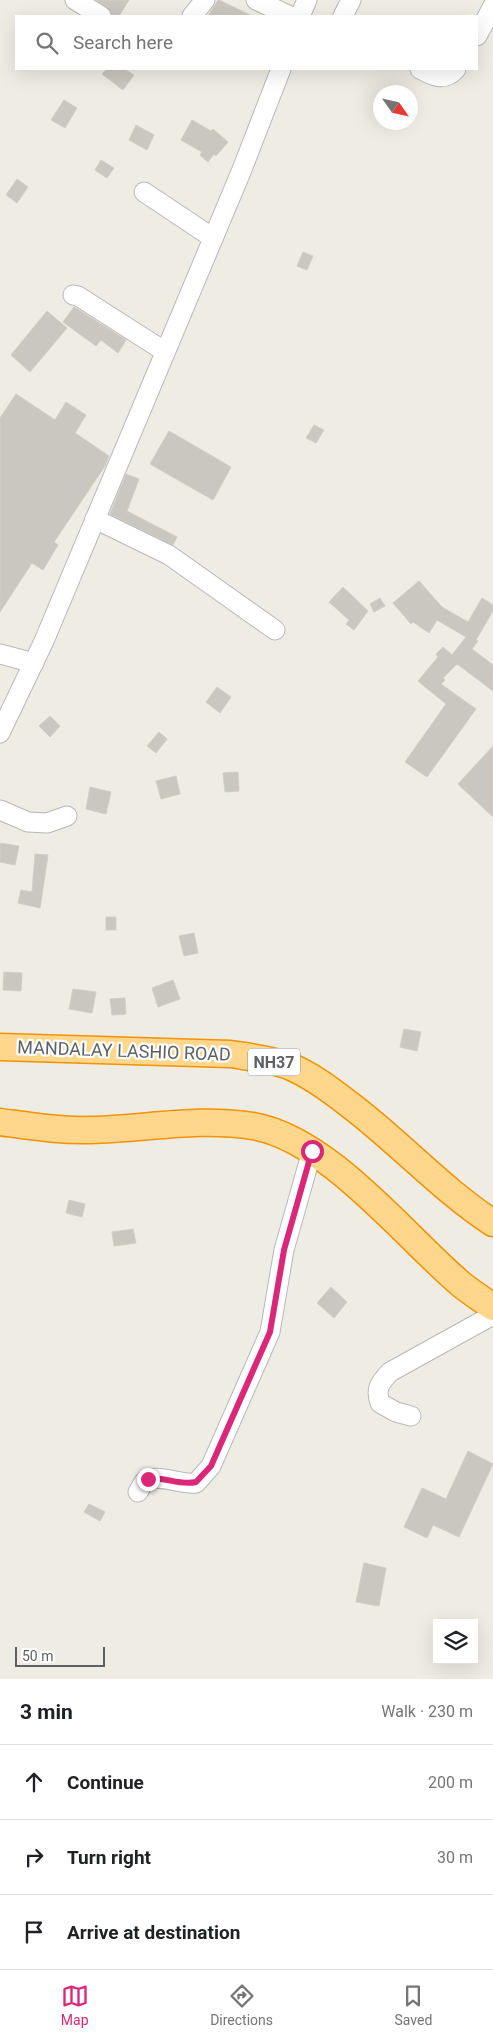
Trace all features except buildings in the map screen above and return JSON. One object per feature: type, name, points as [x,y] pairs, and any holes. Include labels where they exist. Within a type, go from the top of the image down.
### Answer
[{"type":"highway","name":"MANDALAY LASHIO ROAD","points":[[0,1047],[230,1054],[262,1058],[288,1066],[306,1074],[373,1122],[473,1210],[493,1223]]},
{"type":"highway","points":[[0,1122],[41,1128],[92,1130],[188,1122],[253,1126],[272,1131],[312,1151],[340,1172],[388,1214],[463,1286],[493,1307]]},
{"type":"street","points":[[75,0],[99,15]]},
{"type":"street","points":[[193,15],[205,0]]},
{"type":"street","points":[[256,0],[288,15]]},
{"type":"street","points":[[300,15],[306,0]]},
{"type":"street","points":[[344,15],[351,0]]},
{"type":"street","points":[[478,34],[493,6]]},
{"type":"street","points":[[0,733],[34,663],[95,519],[164,351],[241,172],[280,70]]},
{"type":"street","points":[[422,70],[442,77],[454,70]]},
{"type":"street","points":[[144,192],[213,238]]},
{"type":"street","points":[[73,295],[78,296],[164,351]]},
{"type":"street","points":[[95,519],[169,555],[276,630]]},
{"type":"street","points":[[0,654],[34,663]]},
{"type":"street","points":[[0,810],[28,822],[47,823],[67,816]]},
{"type":"street","points":[[138,1492],[144,1482],[156,1477],[178,1483],[196,1482],[211,1466],[270,1332],[284,1250],[312,1151]]},
{"type":"street","points":[[412,1416],[396,1412],[380,1403],[376,1393],[380,1383],[390,1372],[493,1315]]},
{"type":"route","points":[[148,1479],[156,1477],[188,1484],[196,1482],[206,1474],[211,1466],[270,1332],[284,1250],[312,1151]]}]
